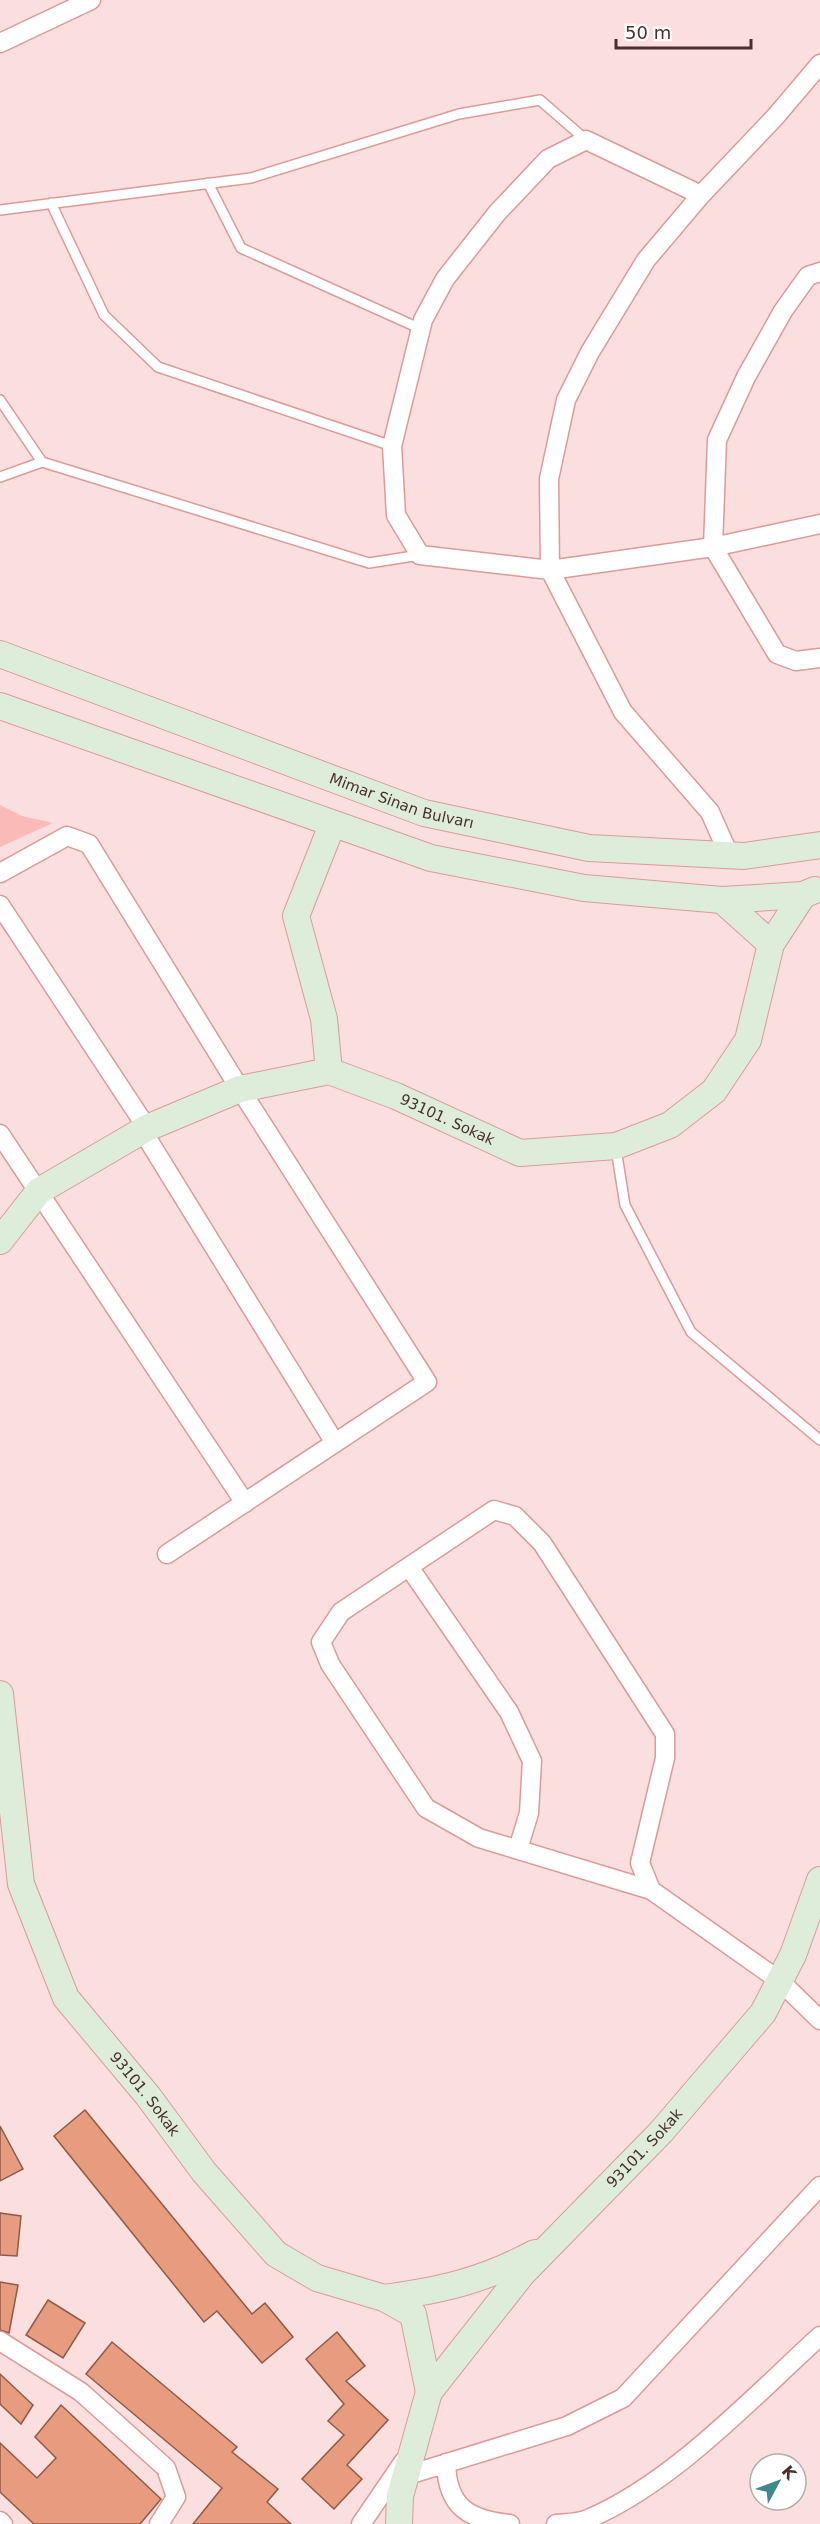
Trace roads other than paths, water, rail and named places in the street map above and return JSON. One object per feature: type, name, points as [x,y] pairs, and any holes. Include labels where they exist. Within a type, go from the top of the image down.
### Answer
[{"type":"street","points":[[0,43],[91,0]]},
{"type":"street","points":[[729,855],[710,812],[623,712],[550,570],[549,479],[566,400],[590,352],[646,260],[701,195],[776,116],[820,64]]},
{"type":"street","points":[[701,195],[586,141],[548,159],[497,213],[445,279],[421,329],[392,446],[396,515],[420,555],[550,570],[714,546],[820,524]]},
{"type":"street","points":[[820,272],[808,276],[783,311],[746,377],[717,440],[714,546],[777,654],[796,662],[820,658]]},
{"type":"street","name":"Mimar Sinan Bulvarı","points":[[0,654],[424,813],[589,848],[744,856],[820,845]]},
{"type":"street","points":[[0,706],[332,825],[431,858],[573,886],[722,900],[812,892]]},
{"type":"street","points":[[0,1241],[39,1191],[144,1129],[240,1089],[329,1071],[324,1019],[296,915],[332,825]]},
{"type":"street","points":[[0,873],[67,836],[89,844],[240,1089],[427,1382],[167,1554]]},
{"type":"street","name":"93101. Sokak","points":[[329,1071],[396,1096],[520,1153],[616,1146],[670,1125],[714,1091],[747,1040],[771,944],[812,892]]},
{"type":"street","points":[[722,900],[771,944]]},
{"type":"street","points":[[0,905],[144,1129],[335,1443]]},
{"type":"street","points":[[0,1134],[245,1503]]},
{"type":"street","points":[[651,1890],[640,1863],[665,1758],[665,1734],[542,1543],[515,1516],[494,1510],[341,1612],[321,1642],[330,1664],[426,1808],[479,1838],[651,1890],[780,1981],[820,2020]]},
{"type":"street","points":[[409,1567],[509,1712],[532,1761],[529,1813],[518,1849]]},
{"type":"street","name":"93101. Sokak","points":[[0,1694],[21,1884],[66,1998],[148,2097],[204,2172],[276,2254],[317,2278],[384,2298],[413,2314],[429,2392]]},
{"type":"street","name":"93101. Sokak","points":[[399,2524],[400,2496],[429,2392],[522,2274],[661,2132],[763,2013],[793,1955],[820,1880]]},
{"type":"street","points":[[405,2476],[567,2426],[623,2398],[820,2186]]},
{"type":"street","points":[[384,2298],[437,2291],[471,2282],[552,2244]]},
{"type":"street","points":[[556,2524],[586,2520],[632,2496],[697,2449],[820,2336]]},
{"type":"street","points":[[0,2341],[81,2392],[166,2468],[176,2498],[159,2524]]},
{"type":"street","points":[[361,2524],[411,2451]]},
{"type":"street","points":[[446,2463],[447,2486],[461,2507],[488,2522],[510,2524]]},
{"type":"lane","points":[[0,210],[251,178],[459,114],[540,100],[586,141]]},
{"type":"lane","points":[[208,183],[241,248],[421,329]]},
{"type":"lane","points":[[51,203],[104,315],[158,367],[392,446]]},
{"type":"lane","points":[[0,400],[42,462]]},
{"type":"lane","points":[[0,477],[42,462],[369,563],[420,555]]},
{"type":"lane","points":[[616,1146],[625,1205],[692,1332],[820,1440]]}]
